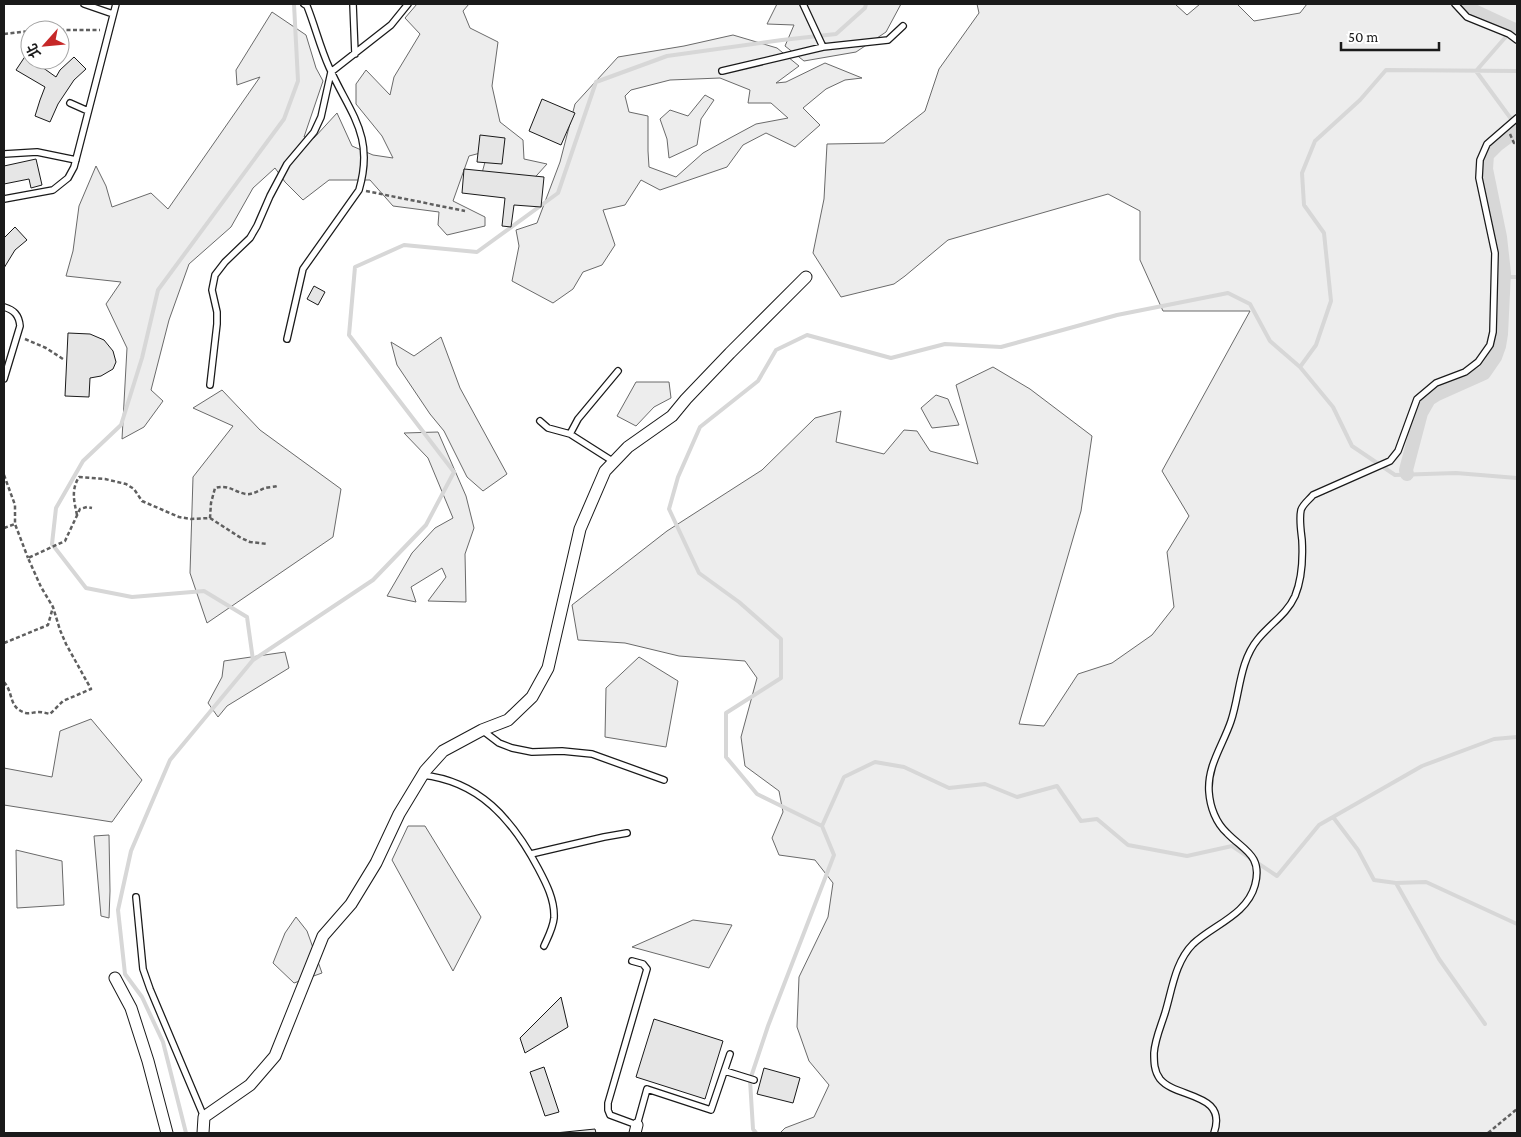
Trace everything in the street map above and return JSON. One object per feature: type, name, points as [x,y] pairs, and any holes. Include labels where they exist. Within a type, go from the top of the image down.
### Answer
[{"type":"street","points":[[203,1133],[204,1117],[250,1086],[275,1056],[324,936],[351,904],[371,871],[399,814],[422,776],[443,751],[482,730],[508,720],[532,697],[548,668],[580,529],[605,472],[628,447],[672,416],[711,373],[806,277]]},
{"type":"street","points":[[115,978],[131,1008],[148,1061],[167,1133]]},
{"type":"lane","points":[[84,4],[113,14]]},
{"type":"lane","points":[[4,199],[53,190],[68,178],[76,160],[116,4]]},
{"type":"lane","points":[[287,339],[303,269],[359,190],[363,175],[363,139],[357,120],[320,48],[307,6],[304,4]]},
{"type":"lane","points":[[353,4],[355,54]]},
{"type":"lane","points":[[210,385],[217,324],[217,312],[212,290],[215,274],[250,238],[258,226],[270,196],[287,164],[314,132],[321,118],[332,72],[390,25],[408,4]]},
{"type":"lane","points":[[802,4],[823,48]]},
{"type":"lane","points":[[1455,4],[1467,16],[1509,34],[1517,40]]},
{"type":"lane","points":[[722,71],[823,48],[888,40],[903,26]]},
{"type":"lane","points":[[70,103],[88,111]]},
{"type":"lane","points":[[1214,1133],[1217,1120],[1208,1104],[1196,1096],[1173,1088],[1160,1079],[1155,1066],[1155,1047],[1174,978],[1182,959],[1190,947],[1241,908],[1249,899],[1256,879],[1254,861],[1247,850],[1226,833],[1215,816],[1209,793],[1212,767],[1232,719],[1241,675],[1249,655],[1258,639],[1289,607],[1296,594],[1301,568],[1301,511],[1304,504],[1313,495],[1390,461],[1398,451],[1417,399],[1436,383],[1464,372],[1478,362],[1490,344],[1493,332],[1495,253],[1479,178],[1480,160],[1487,144],[1516,119]]},
{"type":"lane","points":[[4,154],[37,152],[76,160]]},
{"type":"lane","points":[[4,307],[11,310],[17,316],[20,326],[4,379]]},
{"type":"lane","points":[[570,434],[578,419],[618,371]]},
{"type":"lane","points":[[540,421],[548,428],[570,434],[614,462]]},
{"type":"lane","points":[[482,730],[500,743],[512,748],[532,752],[562,751],[592,754],[664,780]]},
{"type":"lane","points":[[422,776],[438,777],[453,781],[474,791],[501,813],[523,841],[548,888],[553,904],[554,918],[552,928],[544,946]]},
{"type":"lane","points":[[531,854],[628,833]]},
{"type":"lane","points":[[136,897],[143,969],[204,1117]]},
{"type":"lane","points":[[632,961],[643,964],[647,968],[608,1104],[610,1115],[636,1129],[647,1089],[711,1110],[730,1054]]},
{"type":"lane","points":[[725,1071],[754,1080]]},
{"type":"path","points":[[70,30],[109,30]]},
{"type":"path","points":[[4,34],[20,32]]},
{"type":"path","points":[[1512,137],[1514,143],[1517,142]]},
{"type":"path","points":[[359,190],[465,211]]},
{"type":"path","points":[[17,336],[31,341],[62,359]]},
{"type":"path","points":[[4,475],[15,505],[15,524],[28,558],[41,587],[53,607],[63,637],[90,689],[63,701],[50,714],[40,712],[28,713],[14,705],[8,687],[4,682]]},
{"type":"path","points":[[77,516],[73,495],[79,477],[105,480],[126,484],[134,488],[142,501],[179,517],[192,519],[210,518],[241,538],[250,542],[267,544]]},
{"type":"path","points":[[210,518],[210,503],[215,488],[220,486],[230,487],[246,494],[252,494],[266,488],[278,486]]},
{"type":"path","points":[[28,558],[65,540],[80,509],[92,508]]},
{"type":"path","points":[[4,528],[15,524]]},
{"type":"path","points":[[4,643],[48,625],[53,607]]},
{"type":"path","points":[[1488,1133],[1517,1108]]},
{"type":"shaded area","points":[[417,4],[469,4],[463,11],[470,28],[498,42],[492,86],[500,122],[523,140],[524,159],[547,164],[528,185],[479,184],[488,151],[469,156],[453,201],[485,217],[485,226],[447,235],[438,225],[439,212],[393,206],[370,180],[329,180],[303,200],[285,182],[275,168],[253,188],[231,227],[189,264],[169,320],[151,390],[163,401],[144,427],[122,439],[127,348],[106,304],[121,282],[66,276],[73,251],[79,206],[96,166],[106,186],[112,207],[151,193],[168,209],[260,77],[237,85],[236,70],[272,12],[306,35],[316,68],[323,81],[304,137],[314,138],[337,113],[352,146],[373,155],[393,158],[382,136],[356,104],[356,84],[366,70],[390,95],[394,77],[420,34],[405,18]]},
{"type":"shaded area","points":[[777,4],[901,4],[886,32],[856,52],[804,61],[785,46],[794,25],[767,24]]},
{"type":"shaded area","points":[[977,4],[1175,4],[1187,15],[1200,4],[1237,4],[1254,21],[1300,13],[1307,4],[1517,4],[1517,1133],[780,1133],[785,1128],[814,1117],[829,1085],[809,1061],[797,1027],[799,977],[828,917],[833,883],[815,860],[779,855],[772,838],[783,812],[779,791],[745,766],[741,737],[757,678],[745,661],[679,656],[625,643],[578,640],[572,605],[667,531],[762,470],[815,418],[841,411],[836,442],[884,454],[904,430],[917,431],[930,451],[978,464],[956,385],[993,367],[1030,389],[1092,436],[1081,511],[1019,724],[1044,726],[1078,674],[1112,663],[1152,635],[1174,607],[1167,552],[1189,516],[1162,471],[1250,311],[1163,311],[1140,260],[1140,211],[1108,194],[948,240],[894,284],[841,297],[813,253],[824,199],[827,144],[884,143],[925,111],[939,69],[979,13]]},
{"type":"shaded area","points":[[733,35],[777,48],[799,66],[776,83],[786,82],[825,63],[862,78],[845,80],[826,89],[803,108],[820,125],[795,147],[766,133],[743,145],[727,167],[660,190],[641,180],[625,205],[603,210],[615,245],[602,265],[583,272],[573,289],[553,303],[512,281],[519,246],[516,230],[537,223],[560,162],[575,104],[618,57],[684,46]],"holes":[[[720,78],[750,90],[748,103],[771,103],[788,118],[756,124],[703,153],[676,177],[649,167],[648,116],[629,112],[625,96],[631,90],[670,80]]]},
{"type":"shaded area","points":[[705,95],[714,100],[701,119],[697,145],[669,158],[667,139],[660,119],[670,110],[688,116]]},
{"type":"shaded area","points":[[441,337],[460,388],[507,474],[483,491],[467,477],[444,431],[430,414],[397,365],[391,342],[414,356]]},
{"type":"shaded area","points":[[636,382],[669,382],[671,398],[654,407],[636,426],[617,416]]},
{"type":"shaded area","points":[[222,390],[260,430],[341,489],[333,537],[207,623],[190,573],[193,477],[233,426],[193,408]]},
{"type":"shaded area","points":[[936,395],[948,399],[959,425],[932,428],[921,408]]},
{"type":"shaded area","points":[[438,432],[466,496],[474,528],[465,554],[466,602],[428,601],[446,577],[442,568],[411,587],[416,602],[387,596],[412,553],[435,528],[453,518],[428,458],[404,433]]},
{"type":"shaded area","points":[[285,652],[289,668],[227,706],[218,717],[208,703],[222,677],[224,661]]},
{"type":"shaded area","points":[[639,657],[678,681],[666,747],[605,737],[606,688]]},
{"type":"shaded area","points":[[91,719],[142,780],[112,822],[4,805],[4,768],[52,777],[60,731]]},
{"type":"shaded area","points":[[408,826],[425,826],[481,917],[453,971],[392,860]]},
{"type":"shaded area","points":[[109,835],[109,918],[101,916],[94,836]]},
{"type":"shaded area","points":[[16,850],[62,861],[64,905],[17,908]]},
{"type":"shaded area","points":[[296,917],[307,931],[322,973],[294,983],[273,963],[285,933]]},
{"type":"shaded area","points":[[693,920],[732,925],[709,968],[632,947]]},
{"type":"building","points":[[74,57],[86,69],[74,80],[58,104],[50,122],[35,116],[45,87],[16,70],[20,64],[20,70],[46,70],[56,77],[60,70],[70,70],[70,61]]},
{"type":"building","points":[[542,99],[575,113],[561,145],[529,131]]},
{"type":"building","points":[[480,135],[505,138],[502,164],[477,162]]},
{"type":"building","points":[[36,159],[42,185],[31,188],[29,179],[4,184],[4,166]]},
{"type":"building","points":[[464,169],[544,177],[541,207],[514,205],[511,227],[502,226],[505,198],[462,193]]},
{"type":"building","points":[[15,227],[27,240],[15,250],[4,268],[4,238]]},
{"type":"building","points":[[314,286],[325,292],[318,305],[307,299]]},
{"type":"building","points":[[68,333],[90,334],[104,340],[113,351],[116,362],[113,369],[101,376],[90,378],[89,397],[65,396]]},
{"type":"building","points":[[561,997],[568,1027],[525,1053],[520,1038]]},
{"type":"building","points":[[654,1019],[723,1041],[705,1099],[636,1077]]},
{"type":"building","points":[[544,1067],[559,1112],[545,1116],[530,1072]]},
{"type":"building","points":[[764,1068],[800,1078],[793,1103],[757,1094]]},
{"type":"building","points":[[595,1129],[596,1133],[555,1133]]},
{"type":"waterway","points":[[186,1133],[163,1042],[142,997],[125,974],[118,910],[131,851],[170,760],[253,660],[247,617],[204,591],[132,597],[86,588],[52,544],[56,508],[83,461],[121,425],[142,358],[158,290],[284,119],[298,81],[294,4]]},
{"type":"waterway","points":[[253,660],[373,580],[426,525],[454,472],[349,335],[355,267],[404,245],[477,252],[558,193],[596,82],[667,56],[836,34],[865,8],[866,4]]},
{"type":"waterway","points":[[1466,4],[1472,10],[1517,31]]},
{"type":"waterway","points":[[1517,24],[1476,71],[1517,127]]},
{"type":"waterway","points":[[1300,367],[1316,345],[1331,301],[1324,233],[1304,205],[1302,173],[1315,141],[1360,100],[1386,70],[1517,71]]},
{"type":"waterway","points":[[1407,474],[1406,470],[1421,413],[1429,399],[1484,373],[1495,357],[1499,346],[1504,273],[1500,237],[1486,169],[1487,155],[1517,130]]},
{"type":"waterway","points":[[1504,277],[1517,277]]},
{"type":"waterway","points":[[822,826],[757,794],[726,757],[726,713],[781,678],[781,639],[739,602],[699,573],[669,509],[678,477],[700,427],[758,381],[776,350],[807,335],[891,358],[945,344],[1001,347],[1117,315],[1228,293],[1250,304],[1270,341],[1300,367],[1333,407],[1352,446],[1395,475],[1456,473],[1517,478]]},
{"type":"waterway","points":[[756,1133],[753,1129],[750,1080],[768,1026],[834,855],[822,826],[844,777],[875,762],[904,767],[949,788],[985,784],[1017,797],[1057,786],[1081,821],[1097,819],[1128,845],[1187,856],[1232,846],[1277,876],[1319,825],[1422,766],[1494,739],[1517,737]]},
{"type":"waterway","points":[[1333,817],[1358,850],[1374,880],[1396,883],[1426,882],[1517,924]]},
{"type":"waterway","points":[[1396,883],[1439,959],[1485,1024]]}]
